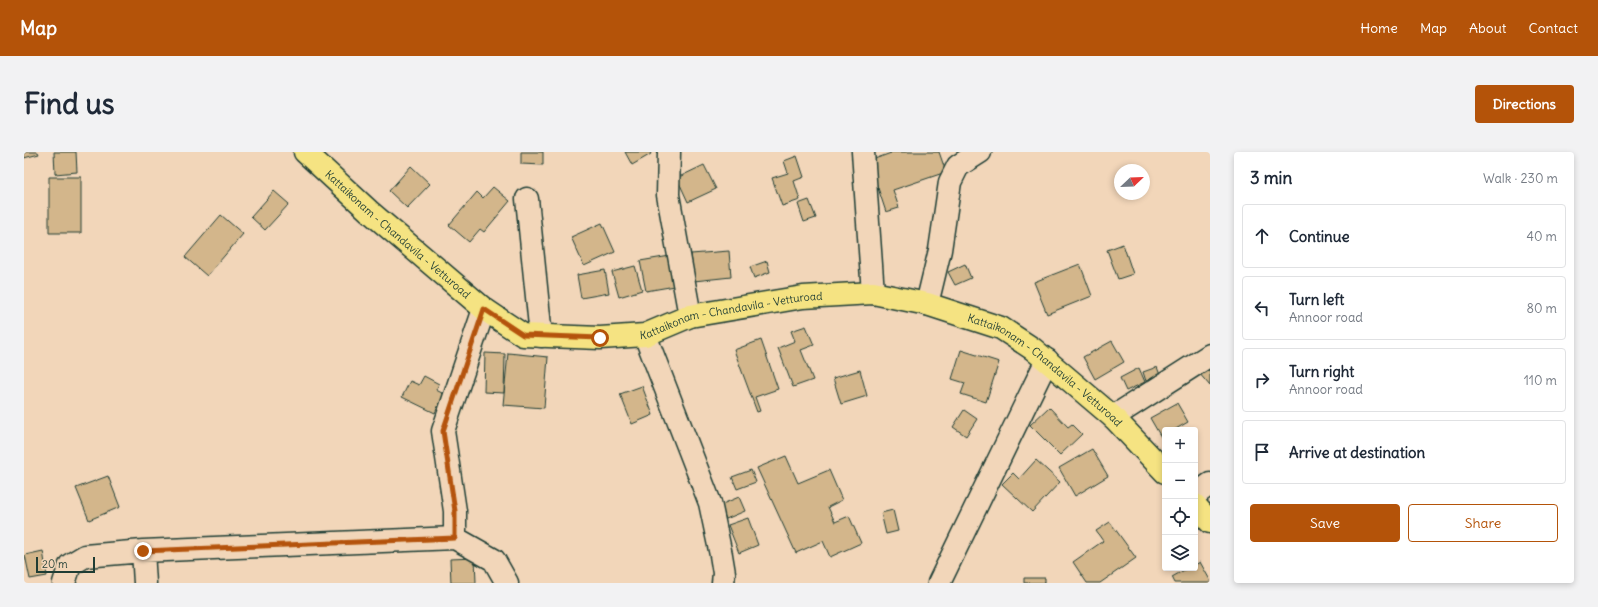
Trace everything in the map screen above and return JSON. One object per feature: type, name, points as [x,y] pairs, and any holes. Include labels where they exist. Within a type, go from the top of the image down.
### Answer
[{"type":"main road","name":"Kattaikonam - Chandavila - Vetturoad","points":[[306,152],[369,211],[484,309],[523,335],[600,338],[645,335],[690,316],[803,298],[873,293],[927,304],[1001,328],[1032,349],[1113,416],[1162,469]]},
{"type":"main road","points":[[1198,508],[1210,522]]},
{"type":"street","points":[[669,152],[668,195],[690,316]]},
{"type":"street","points":[[863,152],[873,293]]},
{"type":"street","points":[[927,304],[940,250],[950,182],[958,166],[980,152]]},
{"type":"street","points":[[527,199],[542,336]]},
{"type":"street","points":[[455,538],[455,511],[443,431],[484,309]]},
{"type":"street","points":[[645,335],[710,503],[723,567],[723,583]]},
{"type":"street","points":[[1113,416],[1210,355]]},
{"type":"street","points":[[939,583],[1047,360]]},
{"type":"street","points":[[1198,493],[1210,484]]},
{"type":"street","points":[[64,583],[70,566],[84,556],[143,551],[455,538],[494,560],[508,583]]},
{"type":"street","points":[[143,551],[145,583]]},
{"type":"building","points":[[24,152],[38,152],[39,154],[24,158]]},
{"type":"building","points":[[54,152],[76,152],[77,172],[55,174]]},
{"type":"building","points":[[521,152],[543,152],[543,165],[521,164]]},
{"type":"building","points":[[625,152],[650,152],[651,154],[632,165]]},
{"type":"building","points":[[890,152],[939,152],[946,172],[893,190],[899,208],[886,212],[869,161],[891,153]]},
{"type":"building","points":[[797,156],[804,177],[794,181],[800,200],[782,206],[772,178],[788,173],[784,161]]},
{"type":"building","points":[[704,165],[716,189],[688,202],[677,178]]},
{"type":"building","points":[[411,166],[430,184],[407,208],[389,191]]},
{"type":"building","points":[[49,177],[81,177],[81,233],[49,233]]},
{"type":"building","points":[[493,187],[510,201],[484,232],[480,229],[469,242],[449,225],[477,192],[483,198]]},
{"type":"building","points":[[274,191],[289,204],[265,230],[251,217]]},
{"type":"building","points":[[809,200],[816,218],[804,222],[798,204]]},
{"type":"building","points":[[221,215],[243,234],[207,276],[185,257]]},
{"type":"building","points":[[602,223],[615,252],[584,266],[571,237]]},
{"type":"building","points":[[1123,244],[1133,274],[1118,279],[1107,250]]},
{"type":"building","points":[[729,251],[731,277],[694,281],[691,254]]},
{"type":"building","points":[[676,255],[681,285],[646,291],[640,261]]},
{"type":"building","points":[[767,261],[770,272],[754,278],[750,267]]},
{"type":"building","points":[[965,264],[971,278],[955,285],[948,272]]},
{"type":"building","points":[[1080,264],[1092,296],[1047,314],[1034,282]]},
{"type":"building","points":[[635,266],[642,290],[619,297],[612,272]]},
{"type":"building","points":[[605,270],[609,293],[581,298],[577,275]]},
{"type":"building","points":[[806,326],[814,345],[801,350],[813,380],[793,387],[778,348],[795,341],[791,331]]},
{"type":"building","points":[[761,340],[778,389],[755,397],[760,411],[757,412],[734,350]]},
{"type":"building","points":[[1112,341],[1124,362],[1095,379],[1083,357]]},
{"type":"building","points":[[961,350],[999,362],[986,402],[961,394],[965,383],[952,379]]},
{"type":"building","points":[[485,353],[505,354],[504,393],[484,392]]},
{"type":"building","points":[[508,353],[548,357],[544,408],[503,405]]},
{"type":"building","points":[[1210,364],[1210,386],[1199,373]]},
{"type":"building","points":[[1157,367],[1160,375],[1146,381],[1143,372]]},
{"type":"building","points":[[1139,368],[1145,382],[1126,391],[1120,378]]},
{"type":"building","points":[[860,370],[867,396],[841,404],[833,378]]},
{"type":"building","points":[[424,376],[439,384],[436,390],[444,394],[435,413],[402,397],[410,381],[419,385]]},
{"type":"building","points":[[642,386],[653,415],[632,424],[620,394]]},
{"type":"building","points":[[1177,403],[1188,422],[1179,427],[1162,427],[1161,437],[1150,418]]},
{"type":"building","points":[[1049,407],[1068,427],[1072,424],[1082,434],[1060,455],[1030,425]]},
{"type":"building","points":[[964,410],[977,419],[966,436],[953,427]]},
{"type":"building","points":[[1092,449],[1108,476],[1075,496],[1059,468]]},
{"type":"building","points":[[786,456],[798,483],[829,470],[842,500],[828,507],[835,522],[849,516],[861,543],[830,557],[823,541],[796,553],[757,468]]},
{"type":"building","points":[[1036,460],[1060,482],[1032,512],[1002,484],[1013,473],[1019,479]]},
{"type":"building","points":[[751,470],[756,482],[737,489],[732,477]]},
{"type":"building","points":[[108,476],[120,507],[89,520],[76,488]]},
{"type":"building","points":[[739,497],[745,511],[726,519],[720,505]]},
{"type":"building","points":[[893,510],[898,531],[886,534],[881,513]]},
{"type":"building","points":[[748,518],[758,545],[739,553],[728,525]]},
{"type":"building","points":[[1110,522],[1136,558],[1100,583],[1087,583],[1073,562],[1103,541],[1096,531]]},
{"type":"building","points":[[43,551],[47,576],[30,579],[25,555]]},
{"type":"building","points":[[475,558],[476,583],[451,583],[450,559]]},
{"type":"building","points":[[1200,562],[1210,580],[1210,583],[1175,583],[1172,577],[1183,571],[1198,571],[1198,563]]},
{"type":"building","points":[[1024,578],[1045,578],[1045,583],[1024,583]]},
{"type":"route","points":[[143,551],[455,538],[455,511],[443,431],[484,309],[523,335],[600,338]]}]
